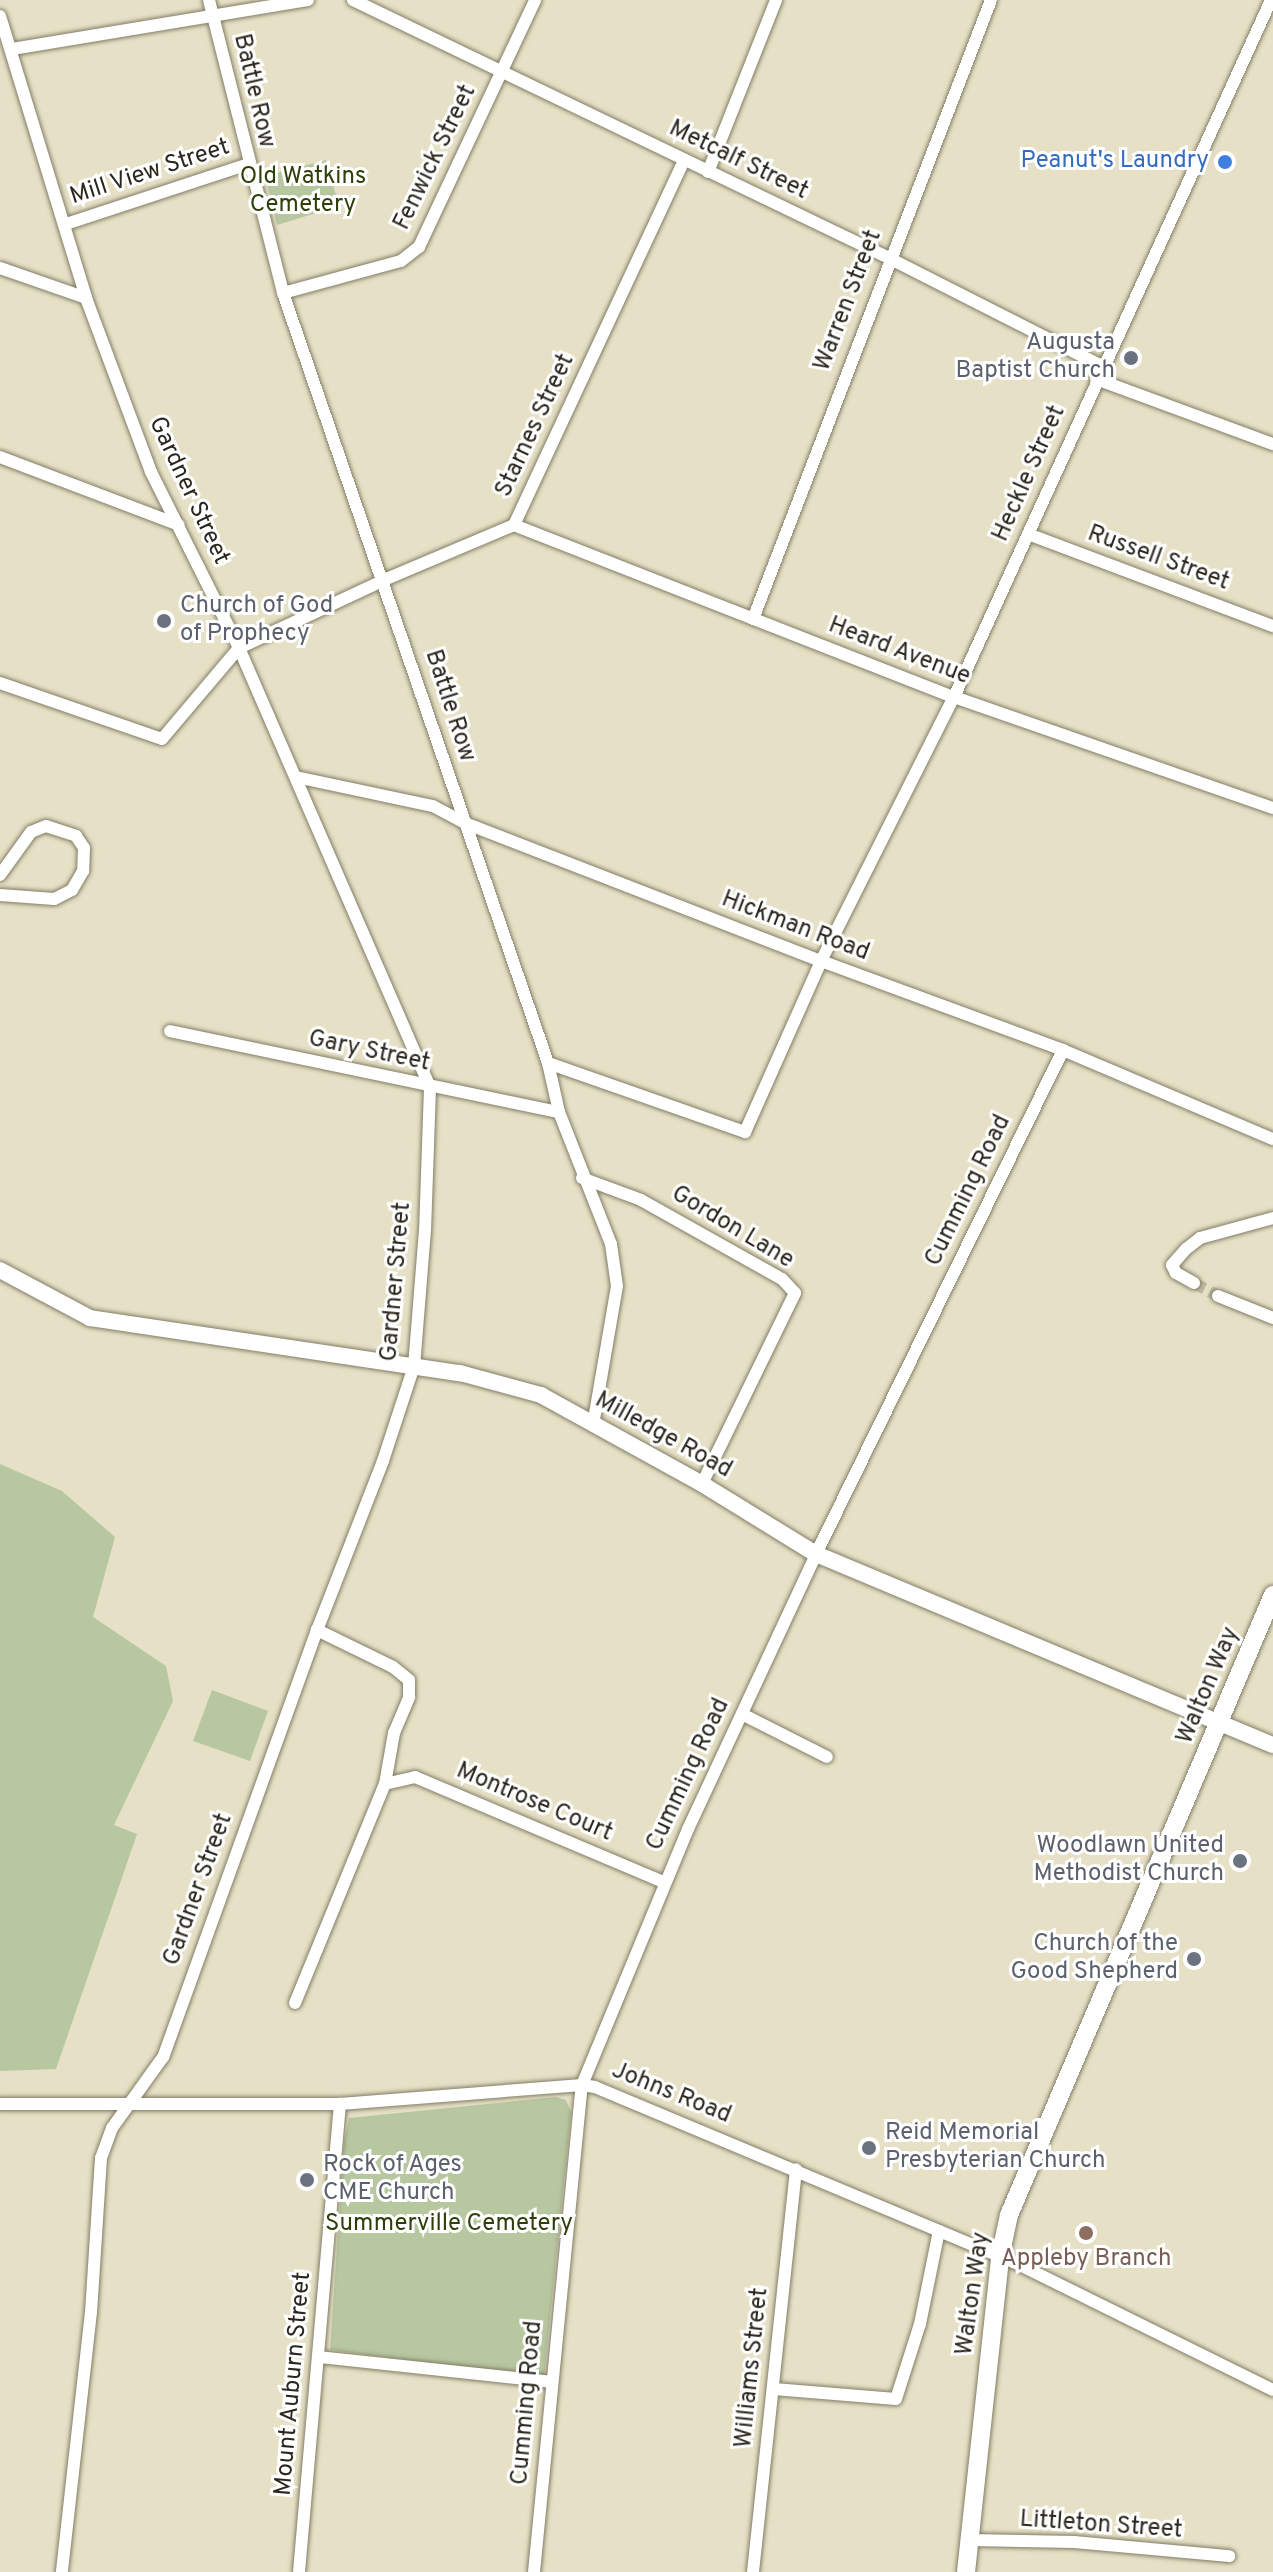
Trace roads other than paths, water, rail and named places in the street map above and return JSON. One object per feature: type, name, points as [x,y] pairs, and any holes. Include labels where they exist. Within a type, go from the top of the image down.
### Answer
[{"type":"main road","name":"Walton Way","points":[[966,2572],[1000,2257],[1009,2215],[1273,1595]]},
{"type":"street","name":"Battle Row","points":[[209,0],[283,293],[548,1063],[559,1112],[582,1178],[611,1244],[617,1286],[612,1331],[593,1425]]},
{"type":"street","points":[[12,49],[308,0]]},
{"type":"street","name":"Metcalf Street","points":[[353,0],[889,258],[1102,366]]},
{"type":"street","name":"Fenwick Street","points":[[283,293],[401,261],[419,247],[535,0]]},
{"type":"street","points":[[708,172],[776,0]]},
{"type":"street","name":"Warren Street","points":[[753,619],[889,258],[991,0]]},
{"type":"street","name":"Heckle Street","points":[[821,961],[954,697],[1271,0]]},
{"type":"street","name":"Gardner Street","points":[[0,16],[66,224],[86,298],[151,472],[239,648],[430,1088],[425,1230],[414,1366],[383,1461],[317,1630],[163,2057],[148,2081],[126,2104],[112,2128],[101,2158],[91,2312],[62,2572]]},
{"type":"street","name":"Starnes Street","points":[[239,648],[384,580],[514,525],[684,160]]},
{"type":"street","name":"Mill View Street","points":[[66,224],[248,164]]},
{"type":"street","points":[[0,268],[86,298]]},
{"type":"street","points":[[1096,379],[1273,444]]},
{"type":"street","points":[[0,457],[179,525]]},
{"type":"street","name":"Heard Avenue","points":[[514,525],[954,697],[1273,808]]},
{"type":"street","name":"Russell Street","points":[[1028,534],[1273,626]]},
{"type":"street","points":[[0,683],[162,739],[239,648]]},
{"type":"street","name":"Hickman Road","points":[[296,777],[433,806],[465,823],[821,961],[1063,1050],[1273,1139]]},
{"type":"street","points":[[0,875],[31,832],[46,826],[76,836],[84,848],[83,871],[72,890],[54,899],[0,895]]},
{"type":"street","points":[[548,1063],[745,1132],[821,961]]},
{"type":"street","name":"Gary Street","points":[[170,1031],[430,1088],[559,1112]]},
{"type":"street","name":"Cumming Road","points":[[534,2572],[582,2085],[663,1882],[816,1554],[1063,1050]]},
{"type":"street","name":"Gordon Lane","points":[[582,1178],[641,1200],[782,1279],[795,1293],[702,1484]]},
{"type":"street","points":[[1194,1283],[1176,1273],[1172,1265],[1186,1249],[1200,1238],[1273,1218]]},
{"type":"street","name":"Milledge Road","points":[[0,1270],[90,1318],[493,1379],[529,1391],[702,1484],[816,1554],[1273,1745]]},
{"type":"street","points":[[1218,1296],[1273,1318]]},
{"type":"street","points":[[295,2003],[385,1784],[394,1733],[409,1697],[409,1680],[393,1667],[317,1630]]},
{"type":"street","points":[[742,1714],[827,1757]]},
{"type":"street","name":"Montrose Court","points":[[385,1784],[415,1777],[663,1882]]},
{"type":"street","name":"Johns Road","points":[[0,2104],[340,2104],[582,2085],[595,2087],[1000,2257],[1273,2390]]},
{"type":"street","name":"Mount Auburn Street","points":[[299,2572],[340,2104]]},
{"type":"street","name":"Williams Street","points":[[753,2572],[796,2169]]},
{"type":"street","points":[[774,2389],[896,2399],[920,2324],[939,2231]]},
{"type":"street","points":[[319,2357],[552,2382]]},
{"type":"street","name":"Littleton Street","points":[[970,2540],[1074,2542],[1229,2556]]},
{"type":"tunnel","points":[[1194,1283],[1218,1296]]},
{"type":"place","name":"Peanut's Laundry","points":[[1225,162]]},
{"type":"place","name":"Augusta Baptist Church","points":[[1131,358]]},
{"type":"place","name":"Church of God of Prophecy","points":[[164,621]]},
{"type":"place","name":"Woodlawn United Methodist Church","points":[[1240,1861]]},
{"type":"place","name":"Church of the Good Shepherd","points":[[1194,1959]]},
{"type":"place","name":"Reid Memorial Presbyterian Church","points":[[869,2148]]},
{"type":"place","name":"Rock of Ages CME Church","points":[[307,2180]]},
{"type":"place","name":"Appleby Branch","points":[[1086,2233]]},
{"type":"park label","name":"Old Watkins Cemetery","points":[[303,192]]},
{"type":"park label","name":"Summerville Cemetery","points":[[449,2225]]}]
